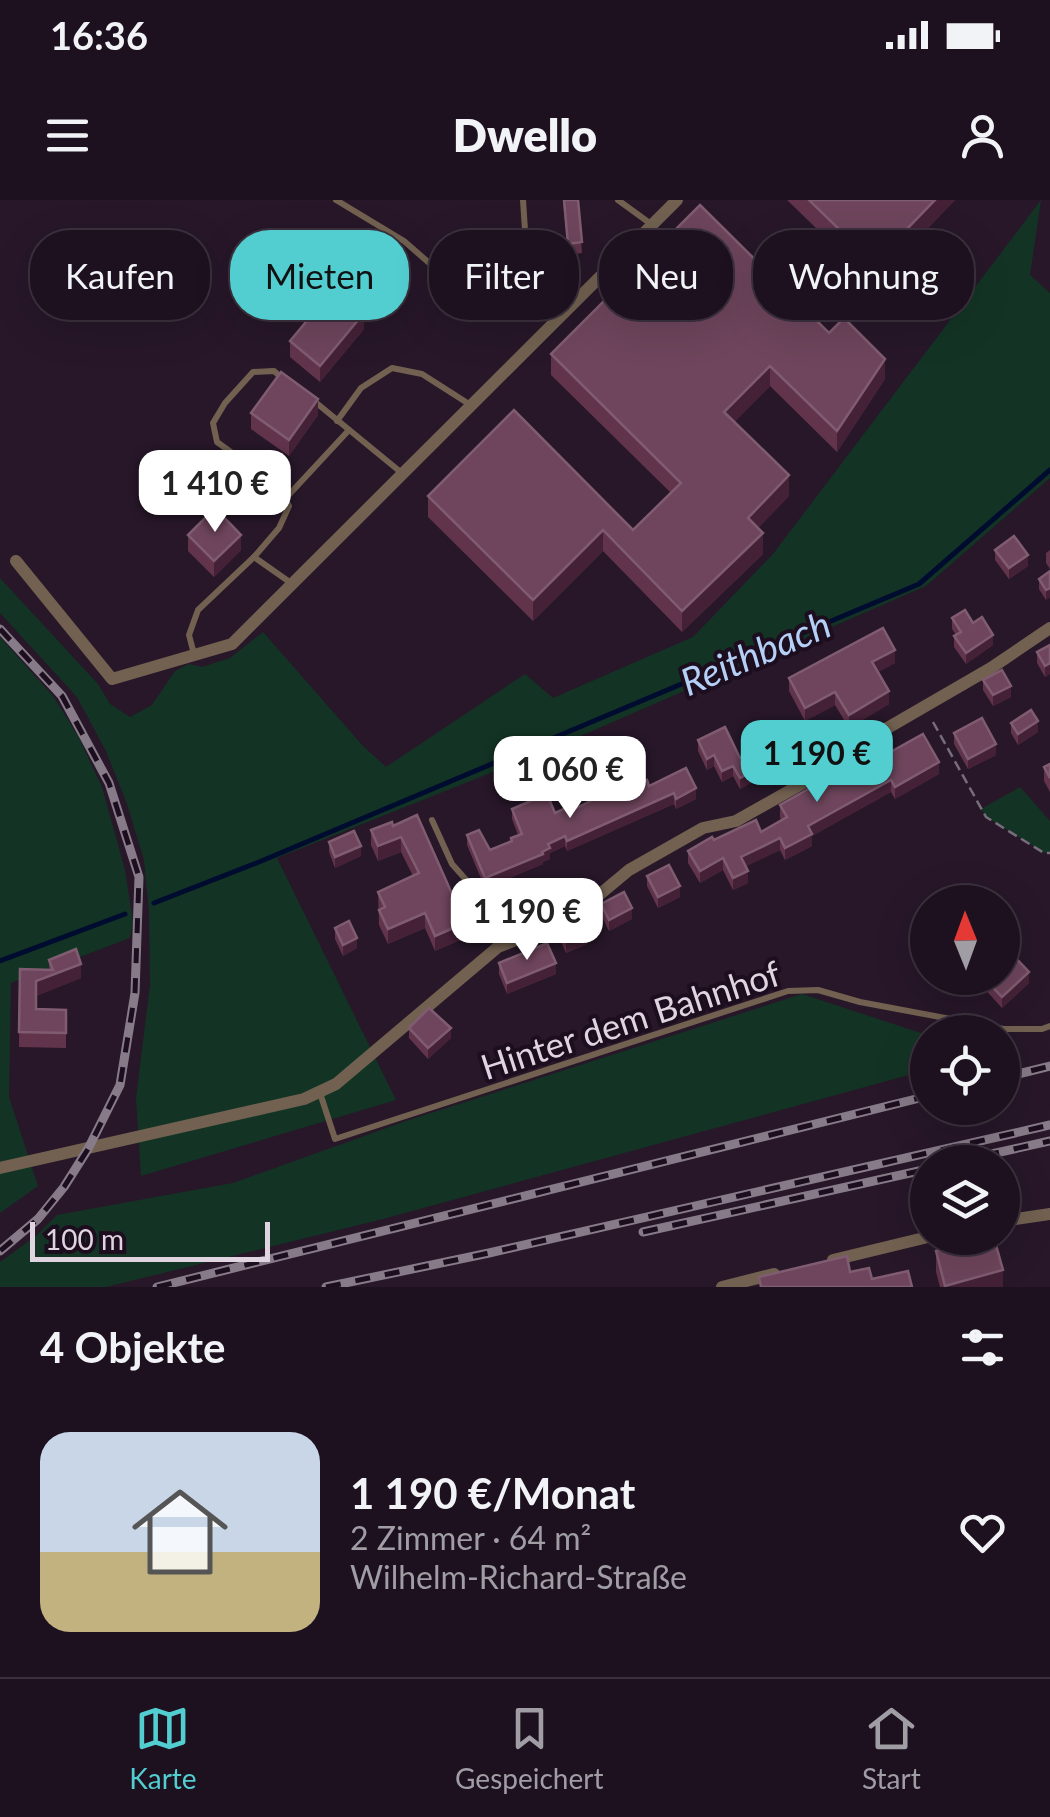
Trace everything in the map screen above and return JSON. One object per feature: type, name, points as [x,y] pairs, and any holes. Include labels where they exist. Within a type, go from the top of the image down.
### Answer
[{"type":"street","points":[[16,560],[112,680],[232,644],[677,200]]},
{"type":"street","points":[[0,1168],[320,1093],[336,1084],[498,947],[526,936],[598,895],[629,870],[703,828],[736,821],[819,774],[865,740],[992,668],[1050,628]]},
{"type":"street","points":[[1020,1218],[1050,1214]]},
{"type":"street","points":[[816,1264],[910,1241]]},
{"type":"street","points":[[722,1287],[797,1269]]},
{"type":"lane","points":[[336,200],[404,241],[451,282],[500,274],[527,260],[523,200]]},
{"type":"lane","points":[[618,200],[652,224]]},
{"type":"lane","points":[[337,421],[361,388],[392,368],[422,374],[470,404]]},
{"type":"lane","points":[[194,654],[190,635],[198,610],[254,558],[279,528],[289,506],[278,486],[217,442],[214,423],[225,403],[253,372],[274,371],[287,382]]},
{"type":"lane","points":[[301,392],[402,474]]},
{"type":"lane","points":[[285,499],[349,430]]},
{"type":"lane","points":[[254,558],[292,584]]},
{"type":"lane","points":[[432,820],[452,864],[468,882],[498,947]]},
{"type":"lane","name":"Hinter dem Bahnhof","points":[[320,1093],[335,1139],[788,991],[818,990],[860,1002],[1004,1029],[1050,1026]]},
{"type":"path","points":[[924,706],[986,817],[1050,853]]},
{"type":"green space","points":[[1041,200],[1030,275],[1050,293],[1050,478],[926,586],[553,748],[277,858],[396,1100],[141,1176],[136,1098],[150,985],[144,860],[106,751],[77,697],[0,613],[0,578],[98,684],[110,704],[130,717],[152,705],[175,671],[189,664],[202,667],[230,658],[263,632],[386,767],[525,674],[553,698],[693,637],[773,554],[950,320],[974,320],[974,288]]},
{"type":"green space","points":[[0,637],[53,696],[78,736],[102,787],[125,870],[133,922],[130,938],[11,983],[9,1097],[38,1186],[0,1213]]},
{"type":"green space","points":[[1020,787],[1050,821],[1050,853],[986,817],[981,809]]},
{"type":"green space","points":[[802,994],[910,1029],[910,1075],[383,1219],[106,1287],[0,1287],[0,1262],[57,1215],[233,1183],[406,1121]]},
{"type":"building","points":[[564,200],[578,200],[582,242],[579,242],[579,230],[567,230]]},
{"type":"building","points":[[809,200],[935,200],[906,230],[840,230]]},
{"type":"building","points":[[700,205],[725,230],[675,230]]},
{"type":"building","points":[[733,238],[753,258],[753,320],[816,320],[829,333],[846,320],[885,359],[837,431],[770,366],[724,412],[789,475],[748,518],[763,533],[682,611],[603,530],[533,600],[428,496],[514,410],[633,530],[681,483],[551,354],[599,306],[599,320],[733,320]]},
{"type":"building","points":[[308,320],[358,320],[320,366],[290,341]]},
{"type":"building","points":[[281,372],[318,399],[289,440],[251,413]]},
{"type":"building","points":[[215,508],[241,535],[214,561],[188,535]]},
{"type":"building","points":[[1014,536],[1028,555],[1009,568],[995,550]]},
{"type":"building","points":[[1050,571],[1050,588],[1046,590],[1039,579]]},
{"type":"building","points":[[965,610],[973,623],[982,617],[993,635],[966,653],[954,636],[961,632],[952,618]]},
{"type":"building","points":[[883,628],[895,650],[872,662],[889,691],[849,715],[835,692],[805,708],[789,678]]},
{"type":"building","points":[[1050,645],[1050,663],[1045,666],[1037,652]]},
{"type":"building","points":[[1002,670],[1011,686],[993,695],[983,680]]},
{"type":"building","points":[[1031,710],[1038,721],[1018,734],[1011,723]]},
{"type":"building","points":[[982,718],[996,744],[968,759],[954,733]]},
{"type":"building","points":[[798,725],[806,741],[740,778],[733,766],[722,771],[714,755],[707,759],[698,740],[725,727],[740,758]]},
{"type":"building","points":[[923,734],[939,762],[895,787],[891,780],[808,826],[812,834],[785,848],[780,838],[741,857],[748,871],[733,878],[723,858],[700,871],[688,851],[756,820],[761,832],[787,817],[780,805],[856,762],[860,769]]},
{"type":"building","points":[[686,768],[696,788],[676,799],[674,793],[567,841],[565,836],[548,844],[550,848],[543,854],[485,878],[467,835],[479,830],[490,850],[512,841],[511,838],[522,834],[512,809],[547,794],[555,813],[566,808],[568,812],[611,791],[612,794],[647,780],[649,786]]},
{"type":"building","points":[[417,815],[465,923],[435,936],[425,913],[388,929],[379,910],[385,907],[378,892],[419,873],[401,837],[378,846],[371,830],[392,822],[393,826]]},
{"type":"building","points":[[354,831],[361,846],[335,857],[329,842]]},
{"type":"building","points":[[669,865],[680,886],[658,897],[647,876]]},
{"type":"building","points":[[624,892],[632,908],[609,920],[601,904]]},
{"type":"building","points":[[580,915],[587,933],[566,942],[558,925]]},
{"type":"building","points":[[349,921],[357,938],[343,945],[335,928]]},
{"type":"building","points":[[547,943],[556,963],[507,983],[499,963]]},
{"type":"building","points":[[76,949],[81,964],[36,981],[36,1009],[66,1010],[66,1033],[19,1032],[20,969],[53,970],[49,960]]},
{"type":"building","points":[[1020,963],[1029,972],[1020,980]]},
{"type":"building","points":[[429,1008],[451,1028],[428,1048],[409,1028]]},
{"type":"building","points":[[937,1255],[999,1255],[1003,1270],[945,1286]]},
{"type":"building","points":[[847,1256],[850,1272],[869,1268],[872,1279],[908,1271],[912,1287],[761,1287],[759,1277]]},
{"type":"waterway","name":"Reithbach","points":[[154,903],[919,584],[1050,470]]},
{"type":"waterway","name":"Reithbach","points":[[0,961],[125,914]]},
{"type":"railway","points":[[0,629],[62,696],[109,783],[139,877],[135,993],[120,1085],[64,1187],[38,1219],[0,1251]]},
{"type":"railway","points":[[1020,1074],[1050,1066]]},
{"type":"railway","points":[[157,1287],[910,1100]]},
{"type":"railway","points":[[326,1287],[1050,1125]]},
{"type":"railway","points":[[1020,1148],[1050,1141]]},
{"type":"railway","points":[[643,1232],[910,1173]]}]
